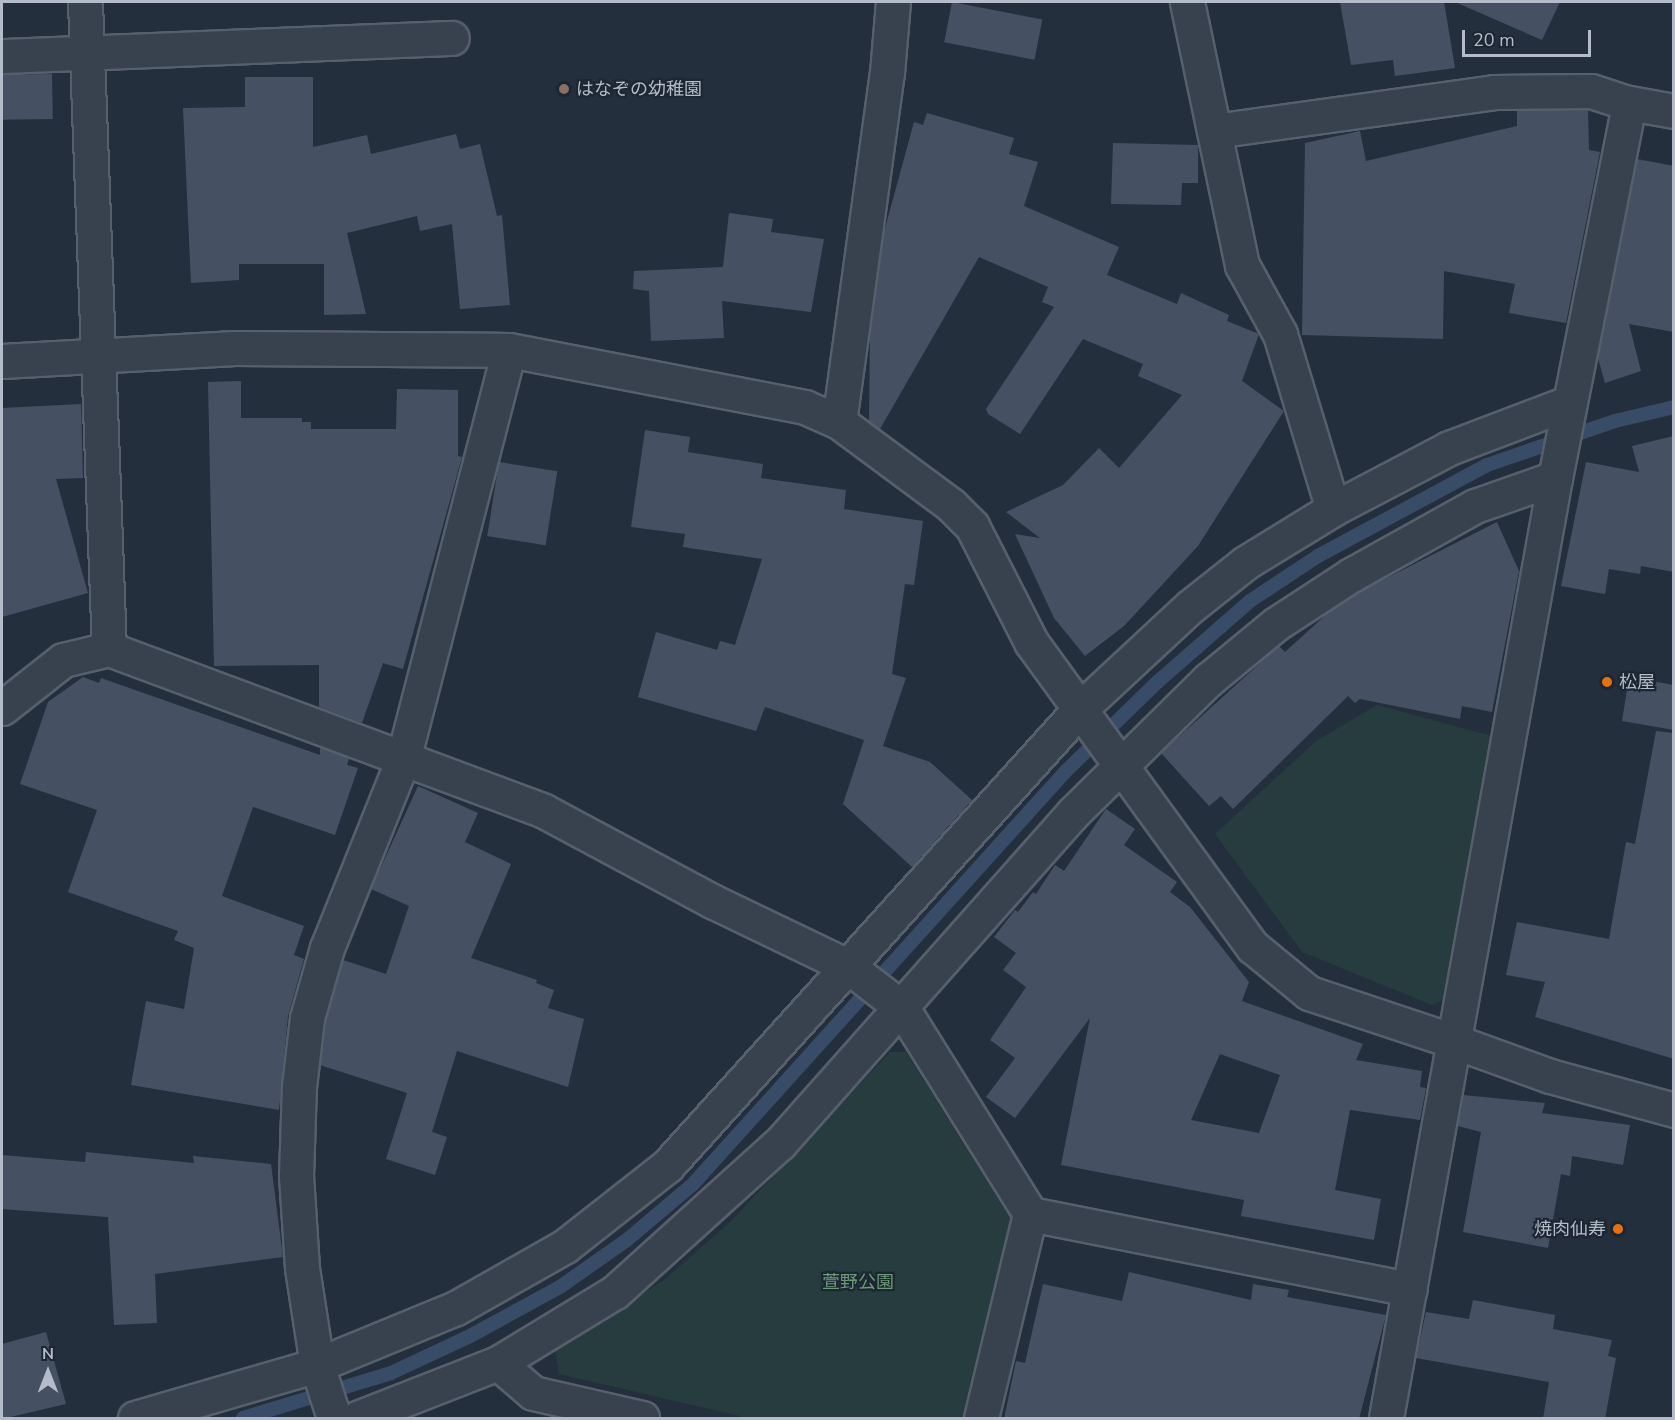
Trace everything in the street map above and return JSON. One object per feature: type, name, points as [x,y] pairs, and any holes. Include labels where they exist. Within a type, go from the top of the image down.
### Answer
[{"type":"street","points":[[85,2],[101,357],[109,649]]},
{"type":"street","points":[[839,422],[887,73],[893,2]]},
{"type":"street","points":[[1187,2],[1242,265],[1280,334],[1333,509]]},
{"type":"street","points":[[2,56],[452,38]]},
{"type":"street","points":[[1214,131],[1494,92],[1591,91],[1629,103],[1674,111]]},
{"type":"street","points":[[1386,1419],[1456,1042],[1557,467],[1629,103]]},
{"type":"street","points":[[2,361],[235,348],[509,350],[805,407],[839,422],[951,505],[972,526],[1031,642],[1118,757],[1253,947],[1282,975],[1309,993],[1550,1076],[1674,1110]]},
{"type":"street","points":[[333,1399],[302,1268],[296,1176],[299,1087],[308,1018],[327,948],[404,756],[509,350]]},
{"type":"street","points":[[333,1399],[456,1308],[565,1246],[667,1166],[854,971],[1085,716],[1200,599],[1245,563],[1333,509],[1449,448],[1568,410]]},
{"type":"street","points":[[135,1419],[333,1399],[498,1363],[615,1292],[710,1210],[780,1143],[897,1004],[1118,757],[1208,680],[1304,606],[1474,506],[1557,467]]},
{"type":"street","points":[[2,708],[63,660],[109,649],[404,756],[544,812],[711,901],[854,971],[897,1004],[1030,1214],[981,1419]]},
{"type":"street","points":[[1030,1214],[1410,1289]]},
{"type":"street","points":[[498,1363],[533,1393],[642,1419]]},
{"type":"green space","points":[[1377,705],[1492,736],[1446,998],[1432,1005],[1302,952],[1215,834],[1316,741]]},
{"type":"green space","name":"萱野公園","points":[[890,1052],[906,1052],[1011,1220],[965,1418],[748,1418],[559,1374],[555,1349],[664,1280],[731,1221]]},
{"type":"building","points":[[952,2],[1042,20],[1034,60],[944,42]]},
{"type":"building","points":[[1340,2],[1444,2],[1455,68],[1395,76],[1393,60],[1351,65]]},
{"type":"building","points":[[1455,2],[1560,2],[1542,40]]},
{"type":"building","points":[[52,74],[53,119],[3,120],[2,75]]},
{"type":"building","points":[[245,77],[313,77],[313,147],[367,135],[371,154],[456,134],[460,149],[480,144],[497,216],[502,215],[510,305],[460,309],[452,224],[420,231],[417,216],[347,233],[366,314],[324,315],[324,264],[239,264],[239,280],[191,283],[183,108],[245,107]]},
{"type":"building","points":[[1588,110],[1589,150],[1600,152],[1566,323],[1509,313],[1515,284],[1444,271],[1443,339],[1302,335],[1305,143],[1360,131],[1366,161],[1517,126],[1517,111]]},
{"type":"building","points":[[927,113],[1014,138],[1009,154],[1038,162],[1024,206],[1119,247],[1107,275],[1177,304],[1181,293],[1229,315],[1227,321],[1259,334],[1242,381],[1284,411],[1198,546],[1124,626],[1085,656],[1054,618],[1015,534],[1040,538],[1006,512],[1063,485],[1099,448],[1119,468],[1182,395],[1138,376],[1143,364],[1083,339],[1020,434],[988,414],[986,409],[1054,307],[1042,302],[1048,287],[979,257],[880,429],[869,421],[870,331],[884,232],[914,122],[923,125]]},
{"type":"building","points":[[1113,143],[1198,145],[1198,183],[1182,183],[1181,205],[1111,204]]},
{"type":"building","points":[[1637,159],[1674,166],[1674,332],[1629,324],[1641,371],[1605,383],[1598,358]]},
{"type":"building","points":[[729,213],[773,219],[771,232],[824,239],[811,312],[722,301],[724,338],[651,341],[649,291],[633,289],[634,271],[723,267]]},
{"type":"building","points":[[241,381],[241,418],[302,418],[302,422],[311,422],[311,429],[396,429],[397,389],[458,390],[458,456],[462,457],[403,669],[383,663],[362,723],[319,707],[319,665],[214,666],[208,382]]},
{"type":"building","points":[[81,404],[83,478],[56,479],[88,593],[2,617],[2,408]]},
{"type":"building","points":[[645,430],[690,437],[688,452],[763,464],[761,478],[846,490],[844,509],[923,521],[914,585],[905,584],[892,674],[906,678],[883,746],[930,762],[972,800],[912,867],[843,804],[864,740],[765,707],[756,731],[638,697],[656,632],[717,650],[720,641],[735,645],[762,559],[683,547],[685,534],[631,527]]},
{"type":"building","points":[[1674,436],[1674,572],[1641,566],[1640,574],[1609,569],[1605,594],[1561,586],[1586,462],[1639,472],[1632,446]]},
{"type":"building","points":[[499,462],[557,471],[546,545],[487,536]]},
{"type":"building","points":[[1497,522],[1519,571],[1492,712],[1462,706],[1460,719],[1360,699],[1355,703],[1348,696],[1233,809],[1221,796],[1209,806],[1161,753],[1279,646],[1285,652],[1330,611],[1361,591]]},
{"type":"building","points":[[83,677],[99,683],[101,678],[320,755],[320,747],[349,758],[347,765],[358,768],[335,835],[253,807],[222,896],[304,926],[294,955],[304,959],[288,1016],[279,1110],[131,1085],[146,1001],[184,1009],[194,948],[174,940],[178,931],[68,892],[97,810],[20,784],[48,702]]},
{"type":"building","points":[[1629,677],[1674,685],[1674,730],[1622,721]]},
{"type":"building","points":[[1656,731],[1674,733],[1674,1059],[1535,1017],[1545,982],[1506,975],[1517,922],[1609,939],[1626,842],[1635,844]]},
{"type":"building","points":[[418,786],[478,813],[465,842],[511,864],[471,958],[537,980],[536,983],[554,990],[548,1008],[584,1019],[568,1087],[457,1051],[432,1132],[447,1137],[435,1175],[386,1159],[407,1093],[320,1065],[325,1022],[343,960],[386,974],[409,906],[371,889]]},
{"type":"building","points":[[1106,809],[1135,829],[1124,845],[1177,882],[1170,892],[1190,907],[1249,982],[1242,1001],[1363,1044],[1356,1060],[1422,1071],[1420,1087],[1426,1088],[1420,1120],[1350,1110],[1335,1190],[1381,1199],[1374,1240],[1241,1216],[1244,1200],[1061,1165],[1090,1018],[1015,1118],[986,1097],[1015,1058],[990,1040],[1026,987],[1003,970],[1016,953],[994,937],[1015,910],[1018,912],[1033,892],[1036,894],[1055,865],[1064,871]],"holes":[[[1220,1054],[1280,1075],[1259,1133],[1191,1120]]]},
{"type":"building","points":[[1463,1095],[1545,1103],[1542,1113],[1630,1125],[1623,1165],[1572,1156],[1570,1176],[1561,1174],[1548,1248],[1463,1232],[1481,1132],[1458,1126]]},
{"type":"building","points":[[86,1152],[194,1163],[193,1156],[271,1164],[283,1257],[155,1274],[157,1323],[114,1325],[108,1217],[2,1209],[2,1155],[85,1162]]},
{"type":"building","points":[[1129,1272],[1251,1300],[1253,1284],[1289,1290],[1287,1297],[1386,1315],[1359,1419],[1004,1419],[1016,1361],[1025,1363],[1043,1284],[1122,1301]]},
{"type":"building","points":[[1473,1300],[1555,1315],[1553,1329],[1612,1340],[1608,1356],[1616,1358],[1605,1419],[1543,1419],[1549,1382],[1416,1358],[1426,1312],[1469,1319]]},
{"type":"building","points":[[46,1332],[66,1404],[2,1419],[2,1344]]},
{"type":"waterway","points":[[243,1418],[391,1373],[470,1336],[560,1287],[628,1239],[693,1184],[1065,772],[1154,685],[1250,601],[1318,556],[1487,465],[1615,421],[1674,407]]},
{"type":"place","name":"はなぞの幼稚園","points":[[564,89]]},
{"type":"place","name":"松屋","points":[[1607,682]]},
{"type":"place","name":"焼肉仙寿","points":[[1618,1229]]}]
